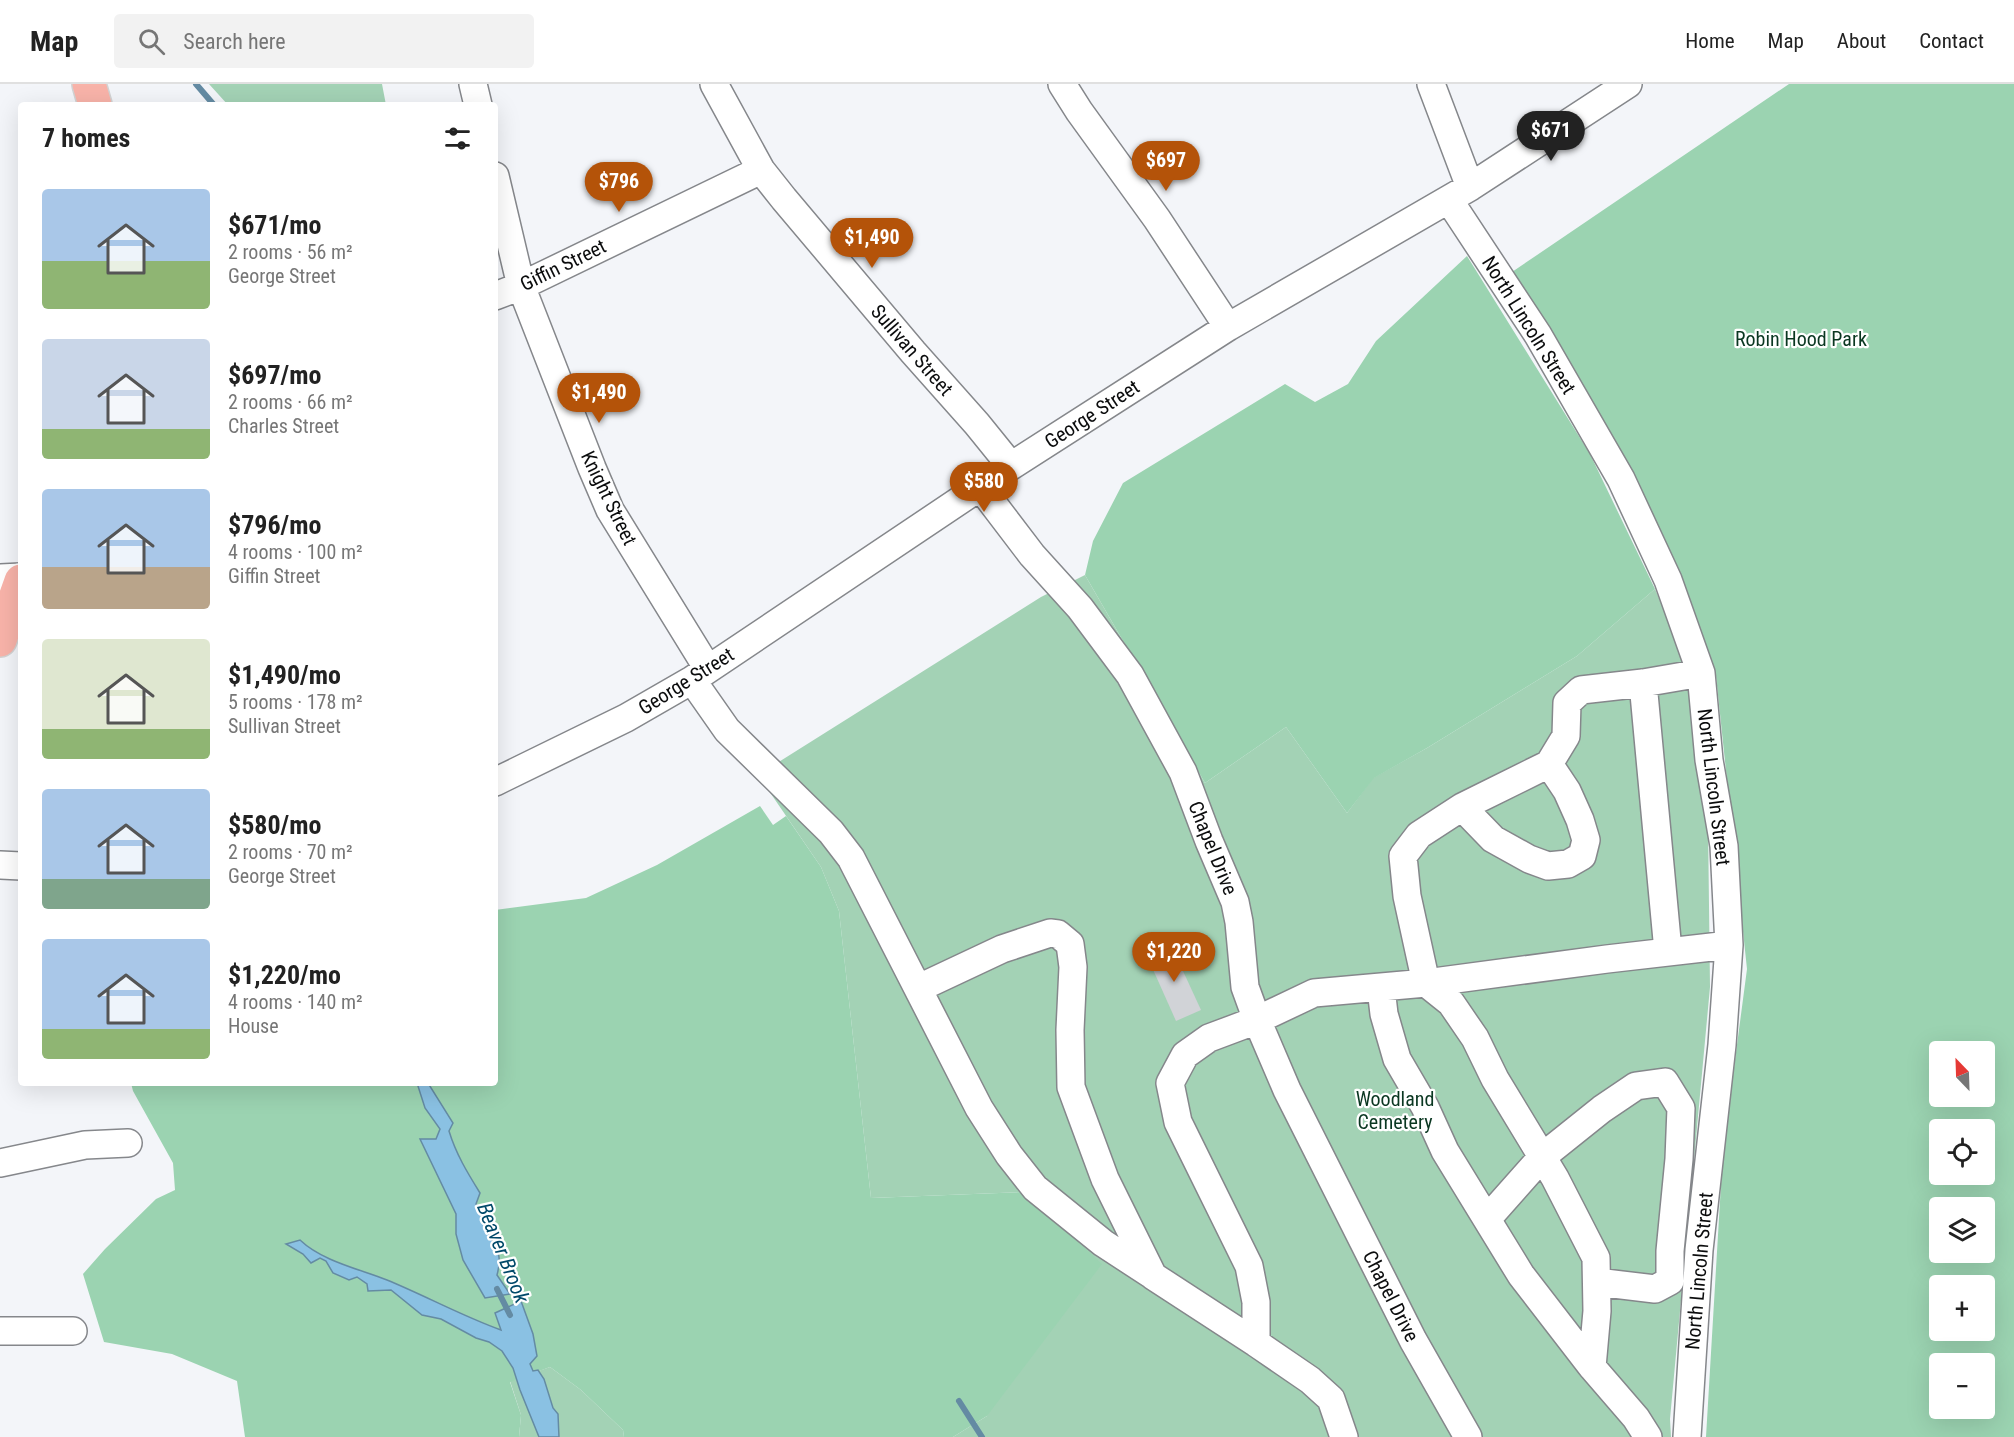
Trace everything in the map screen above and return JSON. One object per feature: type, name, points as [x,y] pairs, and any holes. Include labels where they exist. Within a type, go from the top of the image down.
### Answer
[{"type":"main road","points":[[88,84],[94,102]]},
{"type":"main road","points":[[0,640],[18,588]]},
{"type":"street","points":[[473,84],[477,102]]},
{"type":"street","name":"Sullivan Street","points":[[714,84],[761,170],[905,344],[977,424],[1011,466]]},
{"type":"street","points":[[1062,84],[1157,219],[1228,327]]},
{"type":"street","name":"North Lincoln Street","points":[[1431,84],[1460,194],[1621,479],[1668,580],[1701,673],[1709,760],[1724,846],[1729,945],[1722,1045],[1699,1250],[1687,1437]]},
{"type":"street","name":"George Street","points":[[498,781],[626,718],[700,675],[1011,466],[1228,327],[1460,194],[1628,84]]},
{"type":"street","name":"Giffin Street","points":[[498,295],[521,286],[761,170]]},
{"type":"street","name":"Knight Street","points":[[498,189],[521,286],[610,510],[700,675],[727,730],[831,832],[851,858],[979,1108],[1010,1155],[1035,1188],[1103,1243],[1310,1380],[1330,1399],[1344,1437]]},
{"type":"street","name":"Chapel Drive","points":[[981,488],[1032,555],[1080,608],[1130,675],[1183,772],[1235,902],[1245,987],[1257,1020],[1287,1090],[1408,1329],[1468,1437]]},
{"type":"street","points":[[0,578],[18,579]]},
{"type":"street","points":[[1592,1367],[1597,1311],[1596,1258],[1555,1178],[1495,1079],[1475,1038],[1450,1003],[1426,983],[1407,896],[1403,856],[1419,835],[1462,807],[1549,764],[1566,736],[1567,703],[1581,690],[1701,673]]},
{"type":"street","points":[[1643,683],[1668,951]]},
{"type":"street","points":[[1462,807],[1494,838],[1529,859],[1548,867],[1568,864],[1582,856],[1586,840],[1567,791],[1549,764]]},
{"type":"street","points":[[0,865],[18,866]]},
{"type":"street","points":[[919,988],[1002,949],[1050,933],[1058,934],[1070,944],[1073,967],[1070,1030],[1071,1087],[1105,1179],[1153,1276]]},
{"type":"street","points":[[1256,1343],[1256,1302],[1249,1266],[1178,1122],[1170,1083],[1185,1055],[1209,1038],[1257,1020],[1314,993],[1426,983],[1729,945]]},
{"type":"street","points":[[1380,988],[1384,1014],[1397,1059],[1425,1107],[1445,1151],[1521,1275],[1592,1367],[1636,1418],[1648,1437]]},
{"type":"street","points":[[1488,1218],[1542,1157],[1602,1109],[1636,1086],[1665,1082],[1681,1108],[1679,1159],[1670,1251],[1670,1281],[1655,1289],[1597,1282]]},
{"type":"street","points":[[0,1163],[85,1145],[128,1143]]},
{"type":"street","points":[[0,1331],[73,1331]]},
{"type":"green space","points":[[209,84],[382,84],[385,102],[225,102]]},
{"type":"green space","name":"Robin Hood Park","points":[[1789,84],[2014,84],[2014,1437],[1706,1437],[1723,1151],[1747,969],[1716,676],[1626,461],[1512,272]]},
{"type":"green space","points":[[1467,256],[1590,454],[1655,589],[1577,656],[1374,778],[1347,813],[1286,727],[1205,783],[1085,575],[1093,541],[1123,483],[1285,384],[1315,402],[1348,384],[1376,341]]},
{"type":"green space","name":"Woodland Cemetery","points":[[1085,575],[1205,783],[1286,727],[1347,813],[1373,778],[1427,748],[1577,656],[1655,589],[1692,676],[1708,824],[1710,987],[1670,1419],[1671,1437],[953,1437],[987,1416],[1024,1192],[871,1198],[839,911],[821,867],[758,775],[1041,597]]},
{"type":"green space","points":[[760,806],[773,825],[786,816],[821,867],[839,911],[871,1198],[1024,1192],[1102,1264],[987,1416],[953,1437],[624,1437],[623,1430],[581,1390],[550,1367],[510,1382],[521,1415],[519,1437],[245,1437],[237,1381],[172,1354],[104,1342],[83,1274],[156,1199],[175,1190],[173,1163],[132,1086],[498,1086],[498,910],[586,898],[657,865]]},
{"type":"green space","points":[[550,1367],[581,1390],[623,1430],[624,1437],[519,1437],[521,1415],[510,1381]]},
{"type":"water","points":[[418,1086],[430,1086],[453,1123],[449,1131],[462,1163],[480,1193],[476,1204],[498,1251],[497,1275],[510,1294],[485,1298],[463,1260],[456,1234],[456,1214],[420,1139],[436,1139],[440,1129],[425,1108]]},
{"type":"water","points":[[300,1240],[319,1254],[341,1264],[387,1280],[501,1330],[495,1313],[521,1301],[533,1334],[537,1356],[530,1364],[533,1371],[538,1370],[544,1379],[553,1408],[558,1414],[559,1437],[539,1437],[513,1368],[502,1351],[489,1342],[476,1338],[441,1319],[422,1315],[391,1290],[368,1291],[367,1284],[357,1277],[349,1280],[333,1273],[326,1261],[320,1258],[311,1263],[303,1254],[286,1244]]},
{"type":"building","points":[[1171,945],[1201,1010],[1176,1021],[1147,956]]},
{"type":"waterway","name":"Beaver Brook","points":[[196,84],[211,102]]},
{"type":"waterway","name":"Beaver Brook","points":[[497,1289],[510,1315]]},
{"type":"waterway","points":[[959,1401],[982,1437]]}]
